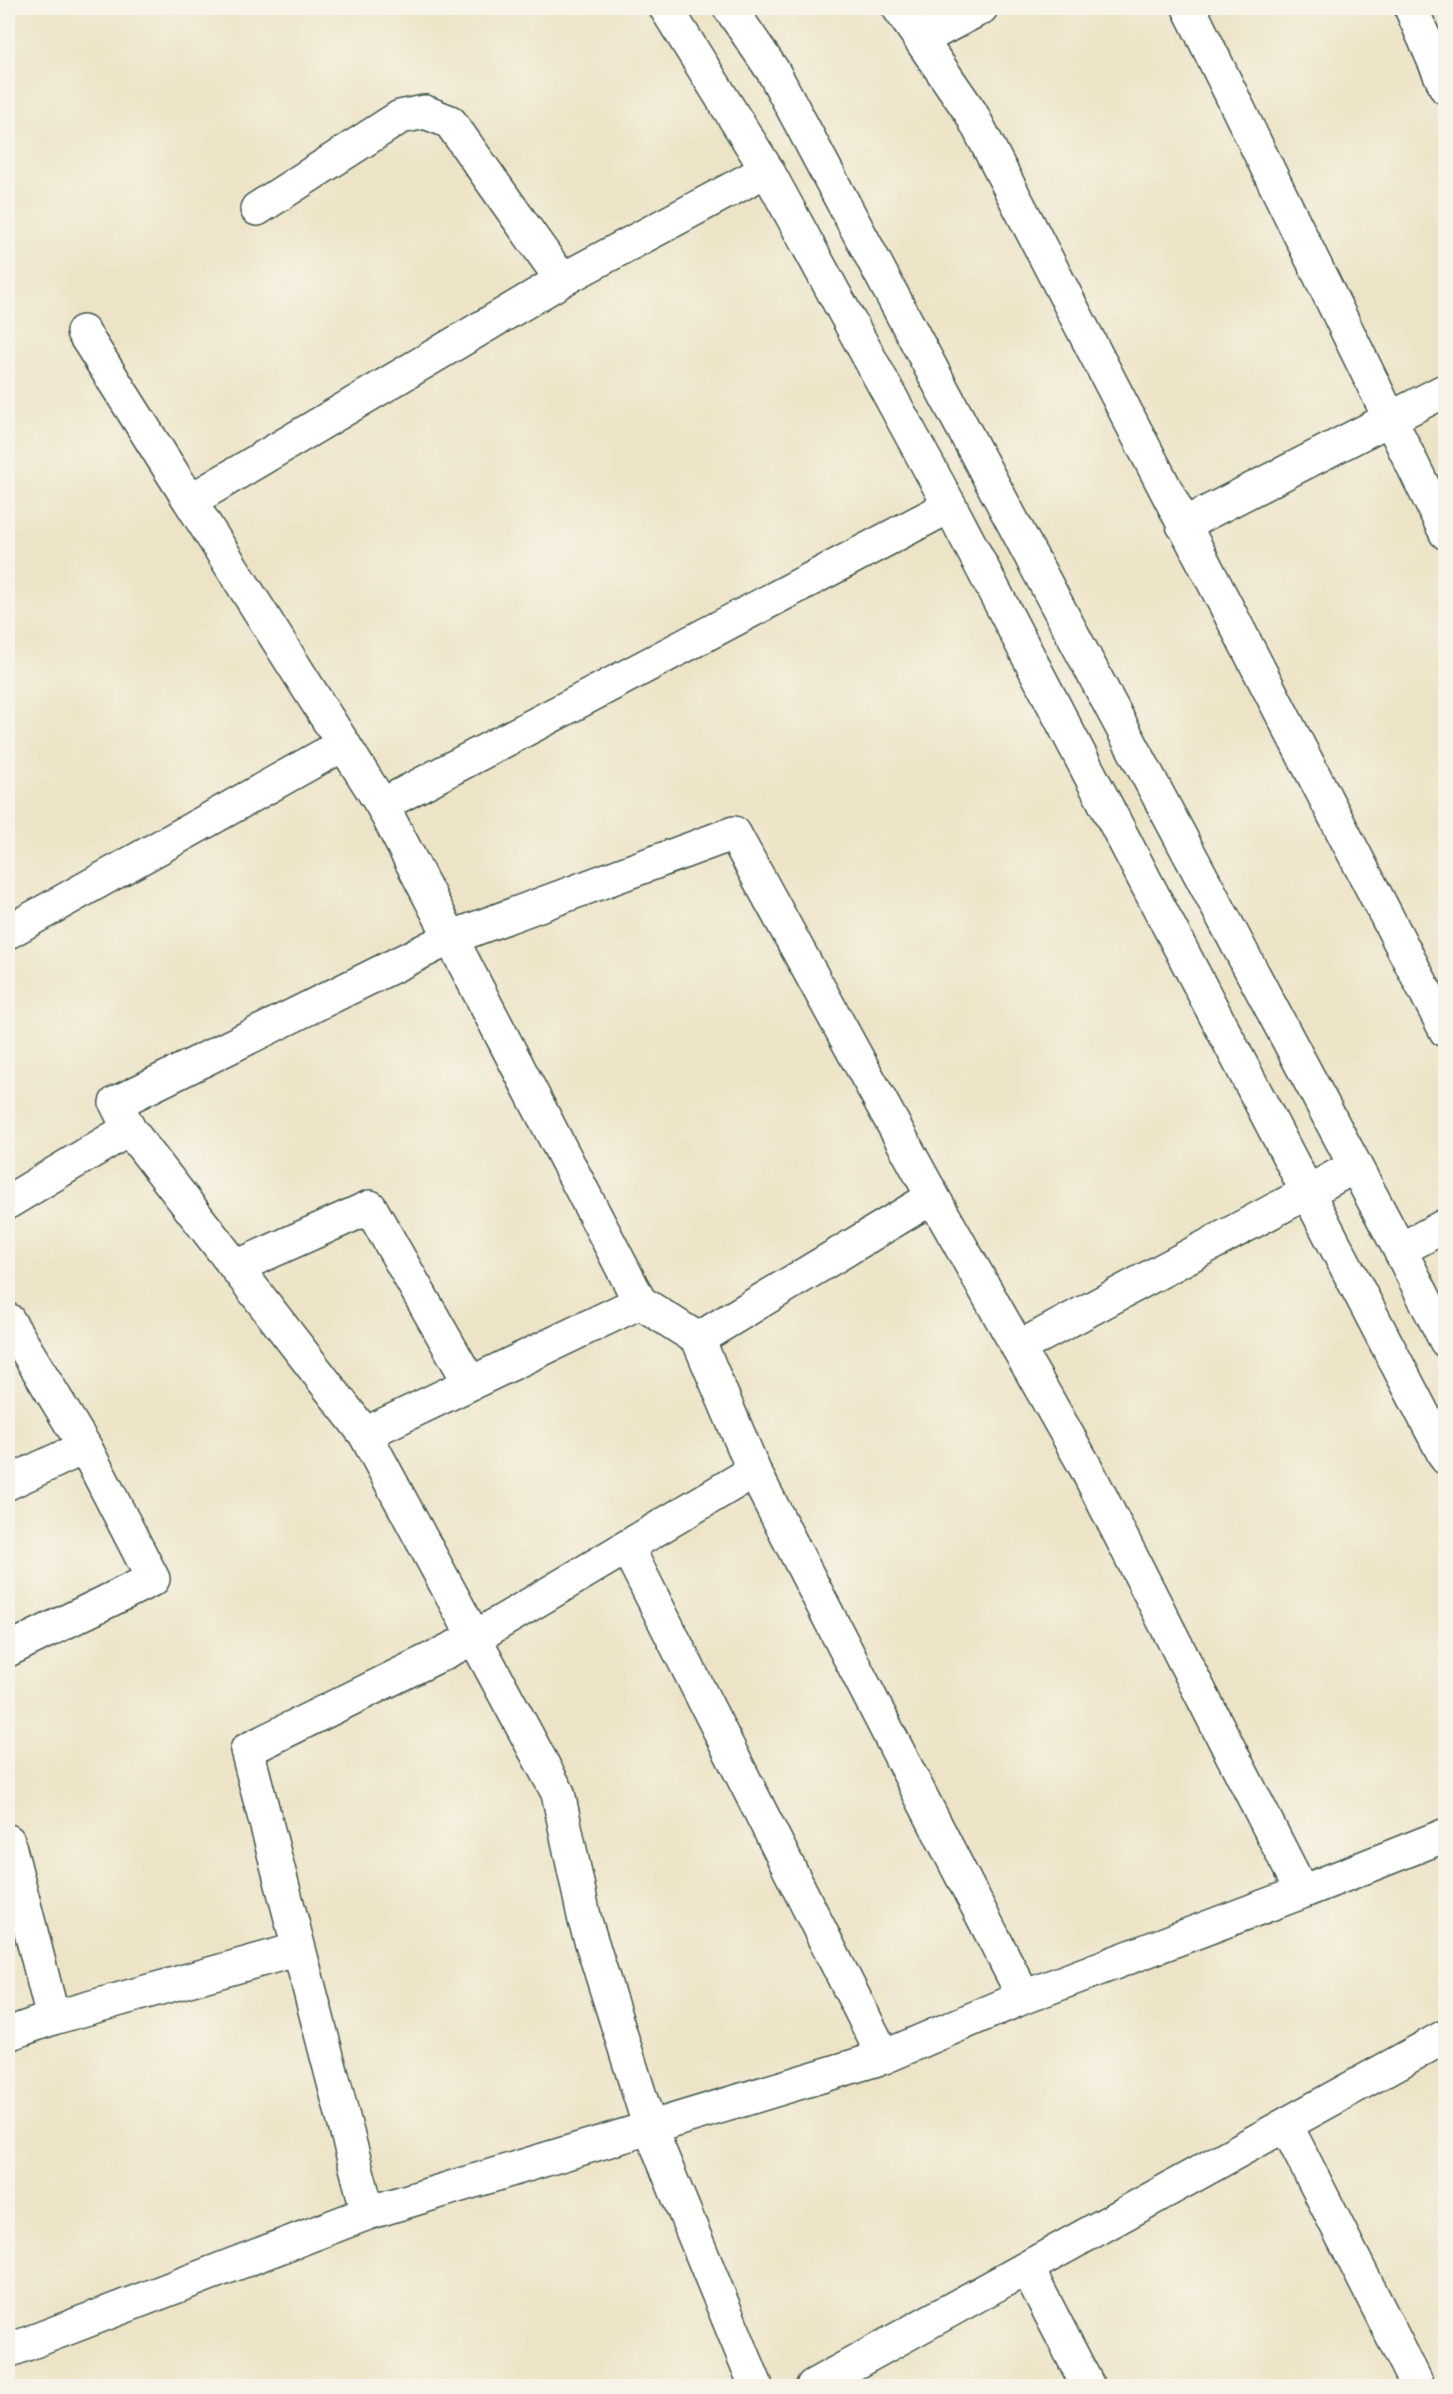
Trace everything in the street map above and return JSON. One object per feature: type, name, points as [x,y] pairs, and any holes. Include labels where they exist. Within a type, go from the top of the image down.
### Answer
[{"type":"street","points":[[666,8],[767,170],[950,506],[1446,1458]]},
{"type":"street","points":[[730,8],[773,71],[1400,1250],[1446,1341]]},
{"type":"street","points":[[899,8],[971,113],[1446,1031]]},
{"type":"street","points":[[922,39],[981,8]]},
{"type":"street","points":[[1189,8],[1388,420],[1446,533]]},
{"type":"street","points":[[1411,8],[1446,88]]},
{"type":"street","points":[[257,208],[400,117],[425,112],[450,122],[562,280]]},
{"type":"street","points":[[190,501],[562,280],[767,170]]},
{"type":"street","points":[[83,332],[382,806],[640,1302],[698,1339],[754,1471],[1024,1996]]},
{"type":"street","points":[[1183,525],[1446,390]]},
{"type":"street","points":[[382,806],[950,506]]},
{"type":"street","points":[[8,932],[344,744]]},
{"type":"street","points":[[756,2386],[650,2128],[585,1921],[558,1793],[364,1434],[129,1129],[116,1103],[450,938],[734,833],[933,1197],[1086,1468],[1302,1892]]},
{"type":"street","points":[[8,1202],[129,1129]]},
{"type":"street","points":[[1018,1347],[1355,1166]]},
{"type":"street","points":[[698,1339],[933,1197]]},
{"type":"street","points":[[236,1267],[370,1207],[470,1383]]},
{"type":"street","points":[[1400,1250],[1446,1225]]},
{"type":"street","points":[[364,1434],[640,1302]]},
{"type":"street","points":[[8,1320],[85,1448],[153,1579],[8,1650]]},
{"type":"street","points":[[8,1483],[85,1448]]},
{"type":"street","points":[[368,2213],[247,1750],[474,1638],[754,1471]]},
{"type":"street","points":[[627,1547],[884,2057]]},
{"type":"street","points":[[8,2351],[368,2213],[884,2057],[1024,1996],[1446,1836]]},
{"type":"street","points":[[8,1841],[53,2018]]},
{"type":"street","points":[[8,2034],[53,2018],[299,1949]]},
{"type":"street","points":[[813,2386],[1446,2036]]},
{"type":"street","points":[[1286,2125],[1418,2386]]},
{"type":"street","points":[[1027,2268],[1088,2386]]}]
